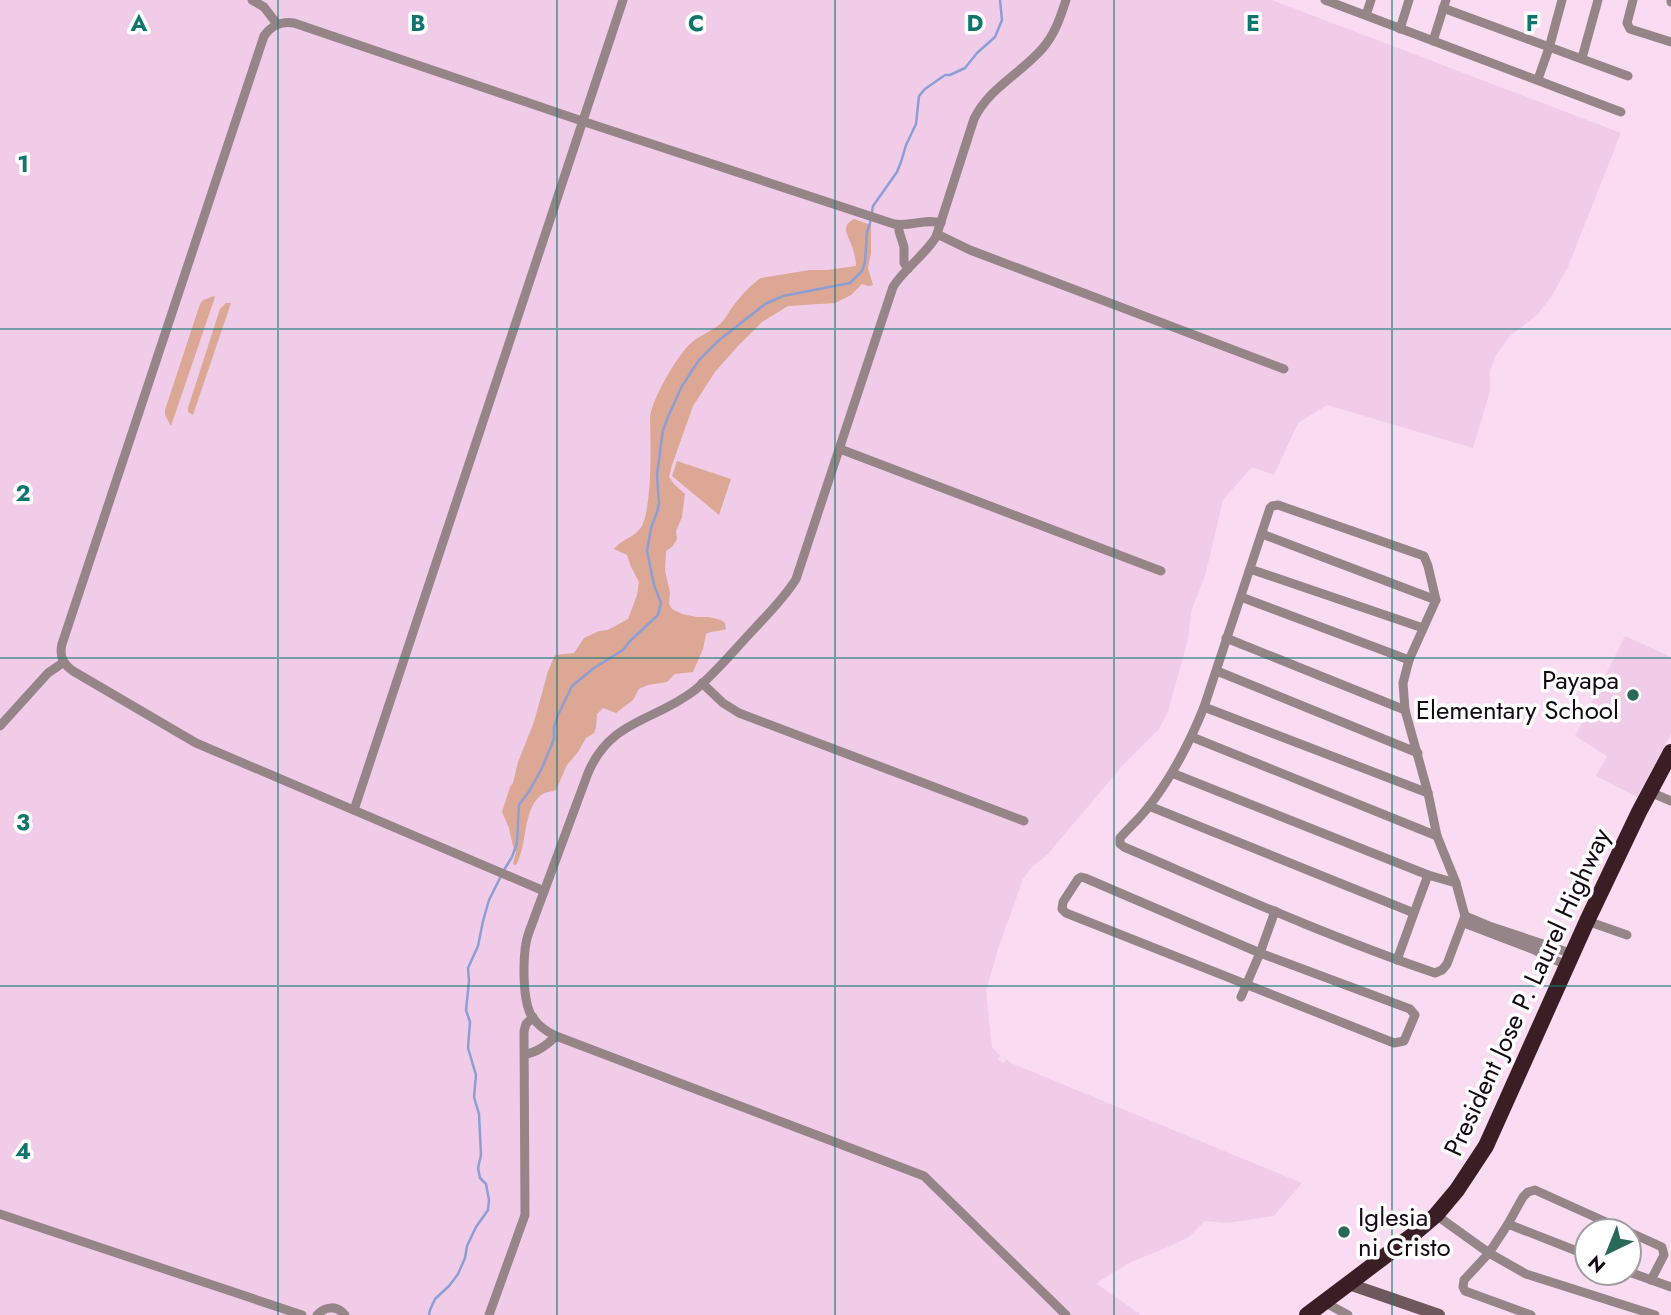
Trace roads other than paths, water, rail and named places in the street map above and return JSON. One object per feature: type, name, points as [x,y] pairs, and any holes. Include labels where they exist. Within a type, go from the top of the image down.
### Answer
[{"type":"highway","name":"President Jose P. Laurel Highway","points":[[1307,1315],[1409,1238],[1436,1215],[1457,1191],[1486,1146],[1587,921],[1671,752]]},
{"type":"street","points":[[252,0],[264,7],[277,24]]},
{"type":"street","points":[[354,810],[623,0]]},
{"type":"street","points":[[1066,0],[1048,41],[1036,56],[991,94],[976,114],[937,234],[891,292],[796,579],[757,626],[702,683],[676,702],[620,731],[603,747],[588,773],[524,950],[529,1009],[542,1028],[556,1036],[925,1176],[1066,1315]]},
{"type":"street","points":[[1366,15],[1371,0]]},
{"type":"street","points":[[1400,29],[1409,0]]},
{"type":"street","points":[[1538,79],[1562,0]]},
{"type":"street","points":[[1582,58],[1598,0]]},
{"type":"street","points":[[1633,0],[1627,23],[1630,29],[1671,42]]},
{"type":"street","points":[[1332,1],[1621,112]]},
{"type":"street","points":[[1433,41],[1444,4],[1549,48],[1628,76]]},
{"type":"street","points":[[544,891],[196,743],[75,673],[64,663],[60,654],[262,39],[277,24],[294,23],[900,225],[930,220],[941,223]]},
{"type":"street","points":[[900,225],[904,263],[908,269]]},
{"type":"street","points":[[937,234],[970,250],[1284,369]]},
{"type":"street","points":[[840,449],[1161,571]]},
{"type":"street","points":[[1278,505],[1424,556],[1436,600],[1409,660],[1403,683],[1405,710],[1437,836],[1456,883],[1465,920],[1447,964],[1435,973],[1275,911],[1120,844],[1120,838],[1149,806],[1172,773],[1192,737],[1205,707],[1262,534],[1270,508],[1278,505]]},
{"type":"street","points":[[1262,534],[1436,600]]},
{"type":"street","points":[[1250,569],[1423,628]]},
{"type":"street","points":[[1241,597],[1409,660]]},
{"type":"street","points":[[1226,638],[1405,710]]},
{"type":"street","points":[[0,726],[48,673],[64,663]]},
{"type":"street","points":[[1217,671],[1418,753]]},
{"type":"street","points":[[702,683],[723,703],[739,713],[1024,821]]},
{"type":"street","points":[[1205,707],[1428,793]]},
{"type":"street","points":[[1192,737],[1437,836]]},
{"type":"street","points":[[1172,773],[1428,875],[1456,883]]},
{"type":"street","points":[[1650,792],[1671,801]]},
{"type":"street","points":[[1149,806],[1414,913]]},
{"type":"street","points":[[1397,960],[1428,875]]},
{"type":"street","points":[[1085,877],[1260,953],[1409,1009],[1415,1015],[1404,1041],[1394,1043],[1246,984],[1066,913],[1062,909],[1063,902],[1078,879],[1085,877]]},
{"type":"street","points":[[1241,997],[1275,911]]},
{"type":"street","points":[[1465,920],[1570,960]]},
{"type":"street","points":[[1587,921],[1627,935]]},
{"type":"street","points":[[489,1315],[525,1215],[525,1027],[533,1017]]},
{"type":"street","points":[[525,1054],[541,1048],[556,1036]]},
{"type":"street","points":[[1531,1315],[1465,1291],[1464,1280],[1489,1253],[1528,1192],[1535,1190],[1594,1217]]},
{"type":"street","points":[[0,1214],[302,1315]]},
{"type":"street","points":[[1436,1215],[1489,1253],[1526,1274],[1656,1315]]},
{"type":"street","points":[[1508,1224],[1573,1250]]},
{"type":"street","points":[[1643,1239],[1662,1247],[1664,1255],[1651,1280]]},
{"type":"street","points":[[1643,1277],[1671,1287]]},
{"type":"street","points":[[1349,1284],[1439,1315]]},
{"type":"street","points":[[1324,1302],[1348,1315]]},
{"type":"street","points":[[317,1315],[330,1307],[337,1308],[345,1315]]},
{"type":"waterway","points":[[429,1315],[435,1299],[458,1274],[467,1246],[488,1210],[486,1184],[480,1178],[478,1168],[481,1155],[479,1114],[474,1097],[476,1075],[468,1048],[468,968],[478,946],[489,900],[517,843],[519,805],[542,768],[554,739],[558,715],[572,686],[623,650],[658,615],[661,603],[647,551],[659,504],[657,474],[663,430],[668,417],[682,386],[699,360],[718,341],[765,304],[783,296],[850,283],[862,271],[873,206],[897,172],[916,124],[919,96],[945,75],[965,68],[995,37],[1002,20],[1000,0]]},
{"type":"place","name":"Payapa Elementary School","points":[[1633,695]]},
{"type":"place","name":"Iglesia ni Cristo","points":[[1344,1232]]}]
